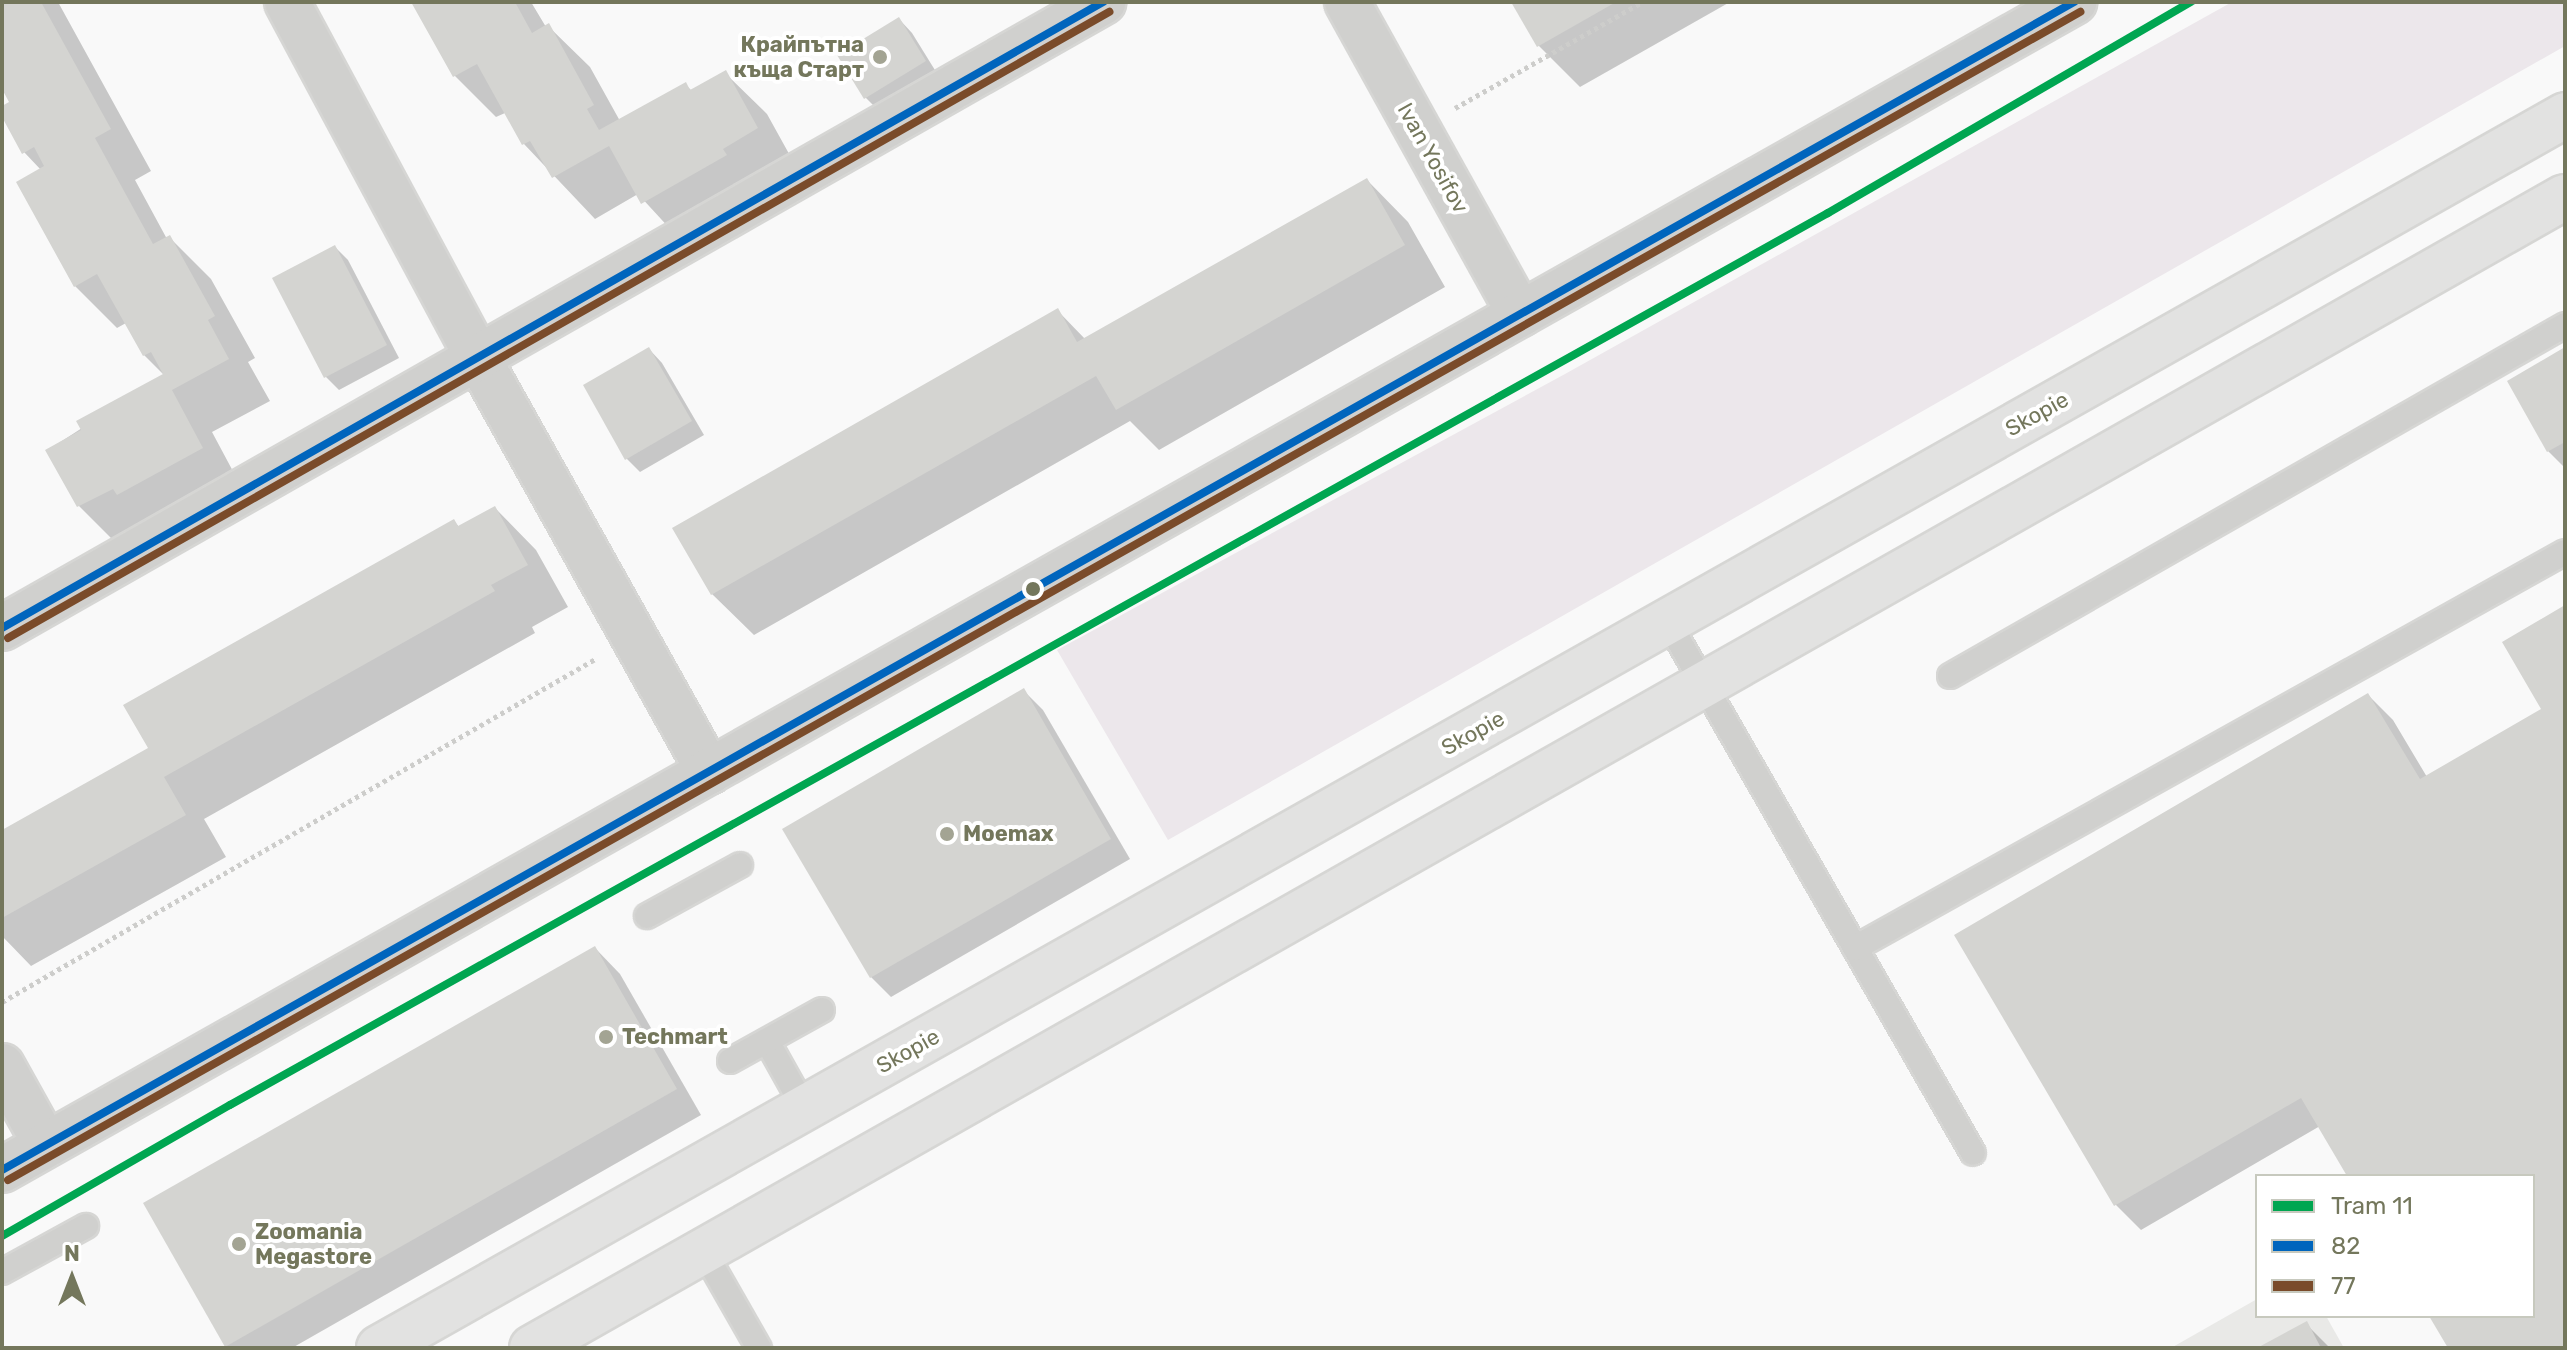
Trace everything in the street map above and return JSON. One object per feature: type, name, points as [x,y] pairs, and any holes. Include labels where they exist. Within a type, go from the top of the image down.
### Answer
[{"type":"main road","name":"Skopie","points":[[379,1348],[2565,115]]},
{"type":"main road","points":[[532,1348],[2565,197]]},
{"type":"street","points":[[287,2],[478,358],[709,772]]},
{"type":"street","points":[[6,617],[478,358],[1103,2]]},
{"type":"street","name":"Ivan Yosifov","points":[[1347,2],[1520,314]]},
{"type":"street","points":[[2,1170],[2074,2]]},
{"type":"street","points":[[2,1066],[46,1145]]},
{"type":"lane","points":[[1950,676],[2565,325]]},
{"type":"lane","points":[[1855,948],[2565,552]]},
{"type":"lane","points":[[1668,622],[1973,1153]]},
{"type":"lane","points":[[647,916],[740,865]]},
{"type":"lane","points":[[730,1061],[822,1010]]},
{"type":"lane","points":[[767,1041],[805,1109]]},
{"type":"lane","points":[[2,1272],[86,1226]]},
{"type":"lane","points":[[703,1250],[759,1348]]},
{"type":"path","points":[[1417,130],[1642,2]]},
{"type":"path","points":[[2,1002],[632,638]]},
{"type":"shaded area","points":[[2232,2],[2565,2],[2565,46],[1168,840],[1057,650],[1565,374]]},
{"type":"shaded area","points":[[2255,1300],[2255,1318],[2327,1318],[2344,1348],[2171,1348]]},
{"type":"building","points":[[2,2],[41,2],[111,129],[95,138],[153,244],[170,235],[215,316],[208,320],[229,359],[172,390],[203,448],[117,495],[113,489],[77,507],[45,450],[81,430],[76,421],[163,374],[151,352],[143,356],[97,274],[74,287],[16,182],[44,166],[34,147],[22,154],[2,117],[2,106],[9,102],[2,89]]},
{"type":"building","points":[[411,2],[515,2],[532,33],[549,23],[594,105],[587,109],[599,130],[686,82],[690,90],[726,70],[758,128],[723,149],[727,155],[641,204],[609,146],[552,178],[530,141],[522,145],[477,64],[453,77]]},
{"type":"building","points":[[1511,2],[1616,2],[1537,47]]},
{"type":"building","points":[[899,17],[926,61],[864,99],[837,55]]},
{"type":"building","points":[[1367,178],[1405,245],[1116,410],[1096,376],[711,595],[672,528],[1058,308],[1077,342]]},
{"type":"building","points":[[335,245],[387,345],[324,378],[272,278]]},
{"type":"building","points":[[649,347],[692,421],[625,460],[583,385]]},
{"type":"building","points":[[2565,347],[2565,442],[2547,452],[2507,381]]},
{"type":"building","points":[[495,506],[528,565],[491,585],[495,591],[164,777],[186,815],[2,918],[2,830],[148,748],[123,705],[454,519],[458,526]]},
{"type":"building","points":[[2565,605],[2565,1348],[2448,1348],[2430,1318],[2535,1318],[2535,1174],[2346,1174],[2301,1098],[2114,1206],[1954,935],[2368,693],[2420,779],[2541,709],[2502,642]]},
{"type":"building","name":"Moemax","points":[[1024,688],[1111,839],[870,978],[782,829]]},
{"type":"building","points":[[595,946],[677,1089],[225,1347],[143,1203]]},
{"type":"building","points":[[2307,1321],[2321,1348],[2257,1348]]},
{"type":"tram line","name":"11","points":[[2,1236],[230,1105],[1828,213],[2191,2]]},
{"type":"transit line","name":"82","points":[[2,628],[1103,2]]},
{"type":"transit line","name":"82","points":[[2,1170],[2074,2]]},
{"type":"transit line","name":"77","points":[[8,638],[1109,12]]},
{"type":"transit line","name":"77","points":[[8,1180],[2080,12]]},
{"type":"place","name":"Крайпътна къща Старт","points":[[880,57]]},
{"type":"place","name":"Moemax","points":[[947,834]]},
{"type":"place","name":"Techmart","points":[[606,1037]]},
{"type":"place","name":"Zoomania Megastore","points":[[239,1244]]}]
